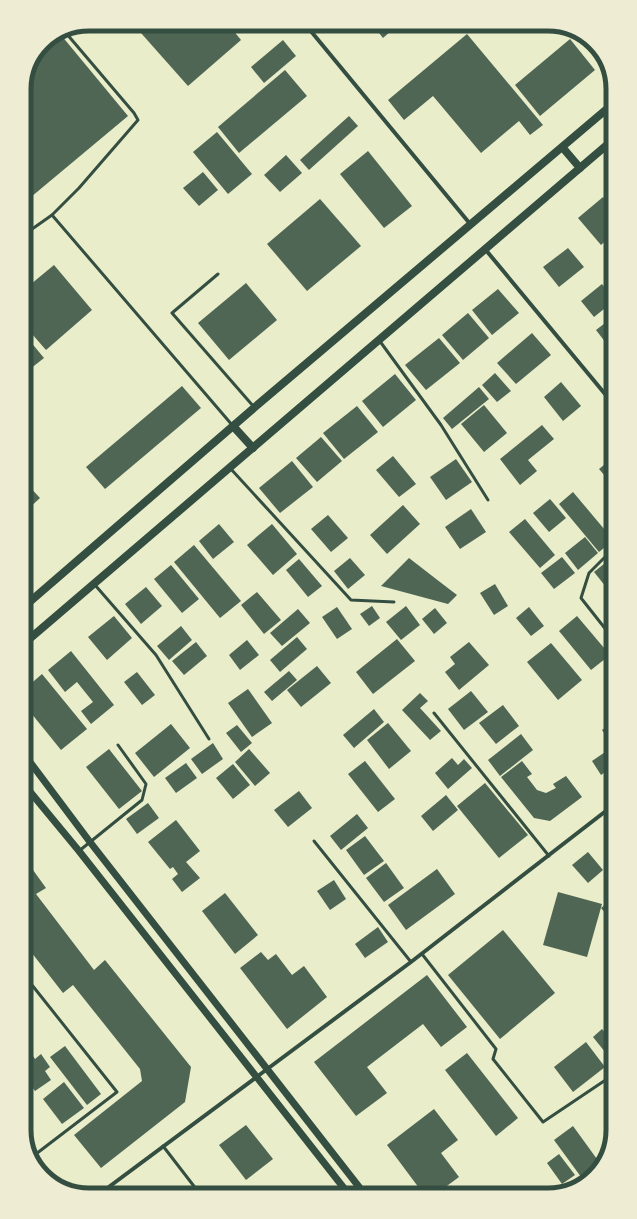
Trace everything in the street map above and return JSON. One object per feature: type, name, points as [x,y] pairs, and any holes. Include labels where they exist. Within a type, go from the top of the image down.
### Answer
[{"type":"main road","points":[[31,601],[255,407],[563,148],[606,110]]},
{"type":"main road","points":[[31,638],[606,146]]},
{"type":"main road","points":[[563,148],[580,168]]},
{"type":"main road","points":[[233,426],[253,448]]},
{"type":"street","points":[[310,31],[471,225]]},
{"type":"street","points":[[486,249],[606,395]]},
{"type":"street","points":[[31,763],[90,842],[361,1188]]},
{"type":"street","points":[[31,793],[79,851],[343,1188]]},
{"type":"street","points":[[107,1188],[422,954],[606,812]]},
{"type":"lane","points":[[31,230],[52,215],[79,188],[138,120],[134,113],[67,35]]},
{"type":"lane","points":[[52,215],[233,426]]},
{"type":"lane","points":[[218,274],[172,313],[255,407]]},
{"type":"lane","points":[[379,340],[441,425],[488,500]]},
{"type":"lane","points":[[230,468],[351,600],[394,602]]},
{"type":"lane","points":[[606,556],[589,573],[582,598],[606,629]]},
{"type":"lane","points":[[94,584],[156,655],[209,739]]},
{"type":"lane","points":[[434,713],[549,856]]},
{"type":"lane","points":[[79,851],[142,800],[146,784],[118,745]]},
{"type":"lane","points":[[314,841],[411,962]]},
{"type":"lane","points":[[422,954],[496,1049],[493,1059],[543,1122],[606,1080]]},
{"type":"lane","points":[[31,984],[117,1092],[36,1154]]},
{"type":"lane","points":[[163,1146],[195,1188]]},
{"type":"building","points":[[139,31],[234,31],[241,40],[188,86]]},
{"type":"building","points":[[378,31],[391,31],[383,38]]},
{"type":"building","points":[[467,34],[543,125],[530,135],[519,121],[481,153],[433,96],[404,120],[388,100]]},
{"type":"building","points":[[63,37],[128,116],[31,197],[31,85],[35,66],[48,48]]},
{"type":"building","points":[[570,39],[595,70],[540,116],[515,85]]},
{"type":"building","points":[[283,40],[296,56],[264,83],[251,67]]},
{"type":"building","points":[[285,70],[307,96],[239,153],[218,127]]},
{"type":"building","points":[[349,116],[358,126],[309,170],[300,160]]},
{"type":"building","points":[[217,132],[252,174],[228,194],[193,152]]},
{"type":"building","points":[[368,151],[412,206],[384,228],[340,174]]},
{"type":"building","points":[[286,155],[302,173],[280,192],[264,175]]},
{"type":"building","points":[[203,172],[218,190],[199,206],[183,188]]},
{"type":"building","points":[[603,197],[606,200],[606,241],[601,245],[578,218]]},
{"type":"building","points":[[320,199],[361,246],[307,291],[267,244]]},
{"type":"building","points":[[568,248],[584,267],[559,287],[543,267]]},
{"type":"building","points":[[54,265],[92,310],[46,350],[31,333],[31,284]]},
{"type":"building","points":[[246,283],[277,320],[229,360],[198,323]]},
{"type":"building","points":[[602,284],[606,289],[606,307],[594,317],[581,301]]},
{"type":"building","points":[[498,289],[519,313],[492,335],[472,310]]},
{"type":"building","points":[[468,313],[489,338],[463,360],[442,335]]},
{"type":"building","points":[[606,322],[606,343],[596,330]]},
{"type":"building","points":[[532,333],[551,355],[516,384],[497,363]]},
{"type":"building","points":[[439,338],[460,363],[426,390],[405,365]]},
{"type":"building","points":[[31,342],[44,358],[31,368]]},
{"type":"building","points":[[495,373],[511,391],[497,402],[482,385]]},
{"type":"building","points":[[395,374],[416,400],[383,427],[362,401]]},
{"type":"building","points":[[561,382],[581,406],[563,421],[544,397]]},
{"type":"building","points":[[182,386],[201,408],[105,489],[86,467]]},
{"type":"building","points":[[479,387],[489,399],[452,429],[443,418]]},
{"type":"building","points":[[484,405],[507,433],[484,452],[461,424]]},
{"type":"building","points":[[357,406],[378,432],[344,459],[323,433]]},
{"type":"building","points":[[542,425],[554,439],[528,460],[537,471],[520,485],[500,459]]},
{"type":"building","points":[[321,437],[342,461],[317,482],[296,458]]},
{"type":"building","points":[[393,456],[416,484],[399,497],[376,470]]},
{"type":"building","points":[[456,459],[472,482],[446,500],[430,477]]},
{"type":"building","points":[[292,461],[313,487],[280,513],[259,488]]},
{"type":"building","points":[[606,463],[606,477],[599,469]]},
{"type":"building","points":[[31,488],[40,498],[31,506]]},
{"type":"building","points":[[573,492],[606,531],[606,546],[599,552],[559,504]]},
{"type":"building","points":[[550,499],[566,518],[549,532],[533,513]]},
{"type":"building","points":[[403,505],[420,524],[387,554],[370,535]]},
{"type":"building","points":[[471,509],[486,532],[460,549],[445,527]]},
{"type":"building","points":[[328,515],[348,538],[331,552],[311,529]]},
{"type":"building","points":[[525,519],[555,555],[540,568],[509,532]]},
{"type":"building","points":[[219,524],[234,542],[213,559],[199,541]]},
{"type":"building","points":[[272,524],[297,554],[273,575],[247,545]]},
{"type":"building","points":[[585,537],[598,553],[578,570],[565,553]]},
{"type":"building","points":[[194,545],[241,601],[220,618],[174,562]]},
{"type":"building","points":[[562,557],[575,573],[554,589],[541,573]]},
{"type":"building","points":[[350,558],[365,575],[348,589],[334,571]]},
{"type":"building","points":[[409,558],[457,595],[448,604],[381,586]]},
{"type":"building","points":[[299,559],[322,586],[308,597],[286,570]]},
{"type":"building","points":[[606,562],[606,587],[594,572]]},
{"type":"building","points":[[171,565],[199,599],[182,613],[154,579]]},
{"type":"building","points":[[495,584],[508,606],[494,615],[480,593]]},
{"type":"building","points":[[146,587],[162,606],[141,624],[125,604]]},
{"type":"building","points":[[257,592],[281,620],[264,634],[241,605]]},
{"type":"building","points":[[372,606],[380,618],[369,626],[360,614]]},
{"type":"building","points":[[406,606],[420,625],[401,640],[386,622]]},
{"type":"building","points":[[337,607],[352,629],[337,639],[322,617]]},
{"type":"building","points":[[529,607],[544,626],[531,636],[516,618]]},
{"type":"building","points":[[435,608],[447,623],[434,634],[422,619]]},
{"type":"building","points":[[298,609],[310,623],[282,646],[270,633]]},
{"type":"building","points":[[114,616],[132,638],[107,660],[88,637]]},
{"type":"building","points":[[577,616],[606,650],[606,658],[591,670],[559,631]]},
{"type":"building","points":[[181,626],[192,640],[169,660],[157,646]]},
{"type":"building","points":[[297,637],[307,649],[280,672],[270,660]]},
{"type":"building","points":[[397,639],[415,661],[373,694],[356,672]]},
{"type":"building","points":[[247,640],[259,655],[240,670],[229,655]]},
{"type":"building","points":[[196,642],[207,656],[184,675],[172,661]]},
{"type":"building","points":[[469,642],[489,665],[459,690],[445,672],[455,664],[450,657]]},
{"type":"building","points":[[551,643],[582,680],[558,700],[527,662]]},
{"type":"building","points":[[71,651],[114,705],[91,724],[81,711],[93,702],[77,682],[65,692],[48,670]]},
{"type":"building","points":[[317,666],[331,683],[301,707],[287,690]]},
{"type":"building","points":[[289,671],[297,680],[272,701],[264,692]]},
{"type":"building","points":[[137,672],[155,695],[142,705],[124,682]]},
{"type":"building","points":[[42,674],[87,729],[61,750],[31,713],[31,684]]},
{"type":"building","points":[[248,689],[272,723],[252,737],[228,703]]},
{"type":"building","points":[[471,691],[488,712],[464,730],[448,709]]},
{"type":"building","points":[[420,693],[428,701],[420,708],[441,731],[430,740],[402,710]]},
{"type":"building","points":[[503,705],[519,726],[496,744],[479,723]]},
{"type":"building","points":[[374,709],[384,722],[354,748],[343,735]]},
{"type":"building","points":[[388,723],[411,751],[389,769],[367,740]]},
{"type":"building","points":[[171,724],[190,748],[154,777],[135,753]]},
{"type":"building","points":[[237,725],[252,743],[241,752],[226,733]]},
{"type":"building","points":[[606,727],[606,736],[602,730]]},
{"type":"building","points":[[521,734],[533,750],[500,776],[488,760]]},
{"type":"building","points":[[213,743],[223,759],[202,774],[191,759]]},
{"type":"building","points":[[109,749],[142,791],[119,809],[86,767]]},
{"type":"building","points":[[249,749],[270,773],[255,786],[235,762]]},
{"type":"building","points":[[606,751],[606,772],[601,775],[592,761]]},
{"type":"building","points":[[452,758],[458,765],[464,759],[472,768],[448,789],[435,773]]},
{"type":"building","points":[[365,761],[395,799],[378,812],[348,774]]},
{"type":"building","points":[[522,761],[532,774],[527,777],[537,790],[546,793],[556,788],[553,784],[566,776],[582,797],[550,821],[534,818],[501,777]]},
{"type":"building","points":[[186,763],[197,778],[176,793],[165,778]]},
{"type":"building","points":[[233,764],[250,785],[233,799],[216,778]]},
{"type":"building","points":[[485,783],[528,835],[499,858],[457,806]]},
{"type":"building","points":[[299,791],[312,808],[288,827],[274,810]]},
{"type":"building","points":[[446,795],[458,810],[433,831],[421,816]]},
{"type":"building","points":[[148,803],[159,818],[137,834],[126,819]]},
{"type":"building","points":[[357,814],[368,828],[341,850],[330,836]]},
{"type":"building","points":[[176,820],[200,851],[186,862],[200,878],[182,892],[172,879],[178,874],[173,867],[170,869],[148,842]]},
{"type":"building","points":[[365,836],[384,861],[364,875],[346,850]]},
{"type":"building","points":[[588,852],[603,870],[588,883],[572,865]]},
{"type":"building","points":[[386,863],[404,888],[384,902],[366,878]]},
{"type":"building","points":[[31,867],[46,888],[36,894],[94,970],[105,960],[191,1067],[185,1102],[101,1168],[74,1135],[142,1081],[140,1069],[73,985],[63,993],[31,952]]},
{"type":"building","points":[[437,869],[455,894],[406,930],[388,905]]},
{"type":"building","points":[[334,880],[346,899],[330,910],[317,891]]},
{"type":"building","points":[[558,892],[602,904],[587,957],[543,945]]},
{"type":"building","points":[[225,893],[258,935],[235,954],[202,911]]},
{"type":"building","points":[[606,904],[606,914],[601,908]]},
{"type":"building","points":[[378,927],[388,942],[365,958],[355,944]]},
{"type":"building","points":[[503,930],[555,993],[500,1039],[448,975]]},
{"type":"building","points":[[261,952],[268,960],[276,954],[292,975],[304,966],[327,997],[287,1029],[240,968]]},
{"type":"building","points":[[427,975],[467,1027],[441,1047],[423,1024],[367,1067],[387,1093],[356,1116],[314,1062]]},
{"type":"building","points":[[602,1029],[606,1034],[606,1053],[593,1037]]},
{"type":"building","points":[[586,1042],[605,1067],[573,1092],[554,1067]]},
{"type":"building","points":[[65,1046],[101,1094],[87,1105],[50,1057]]},
{"type":"building","points":[[31,1053],[35,1059],[41,1054],[50,1067],[45,1071],[51,1080],[35,1091],[31,1086]]},
{"type":"building","points":[[467,1053],[518,1118],[496,1136],[445,1070]]},
{"type":"building","points":[[64,1082],[84,1108],[62,1124],[43,1099]]},
{"type":"building","points":[[434,1109],[458,1140],[441,1153],[459,1177],[444,1188],[419,1188],[387,1145]]},
{"type":"building","points":[[246,1125],[273,1159],[246,1180],[219,1145]]},
{"type":"building","points":[[573,1126],[597,1160],[589,1171],[581,1177],[554,1140]]},
{"type":"building","points":[[559,1154],[575,1175],[562,1184],[547,1163]]}]
